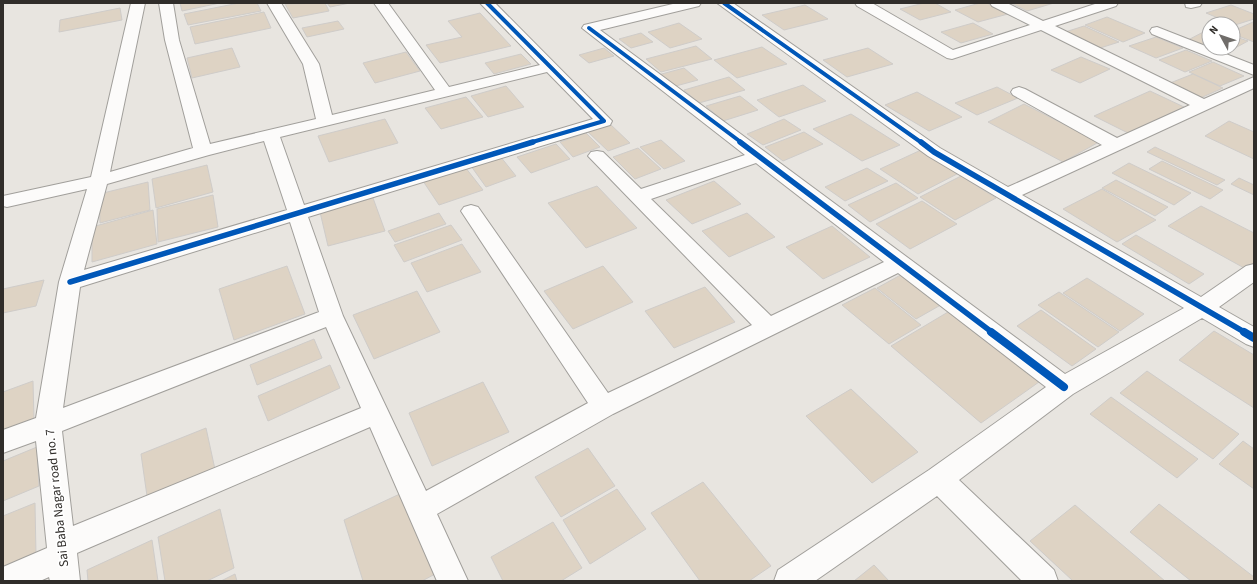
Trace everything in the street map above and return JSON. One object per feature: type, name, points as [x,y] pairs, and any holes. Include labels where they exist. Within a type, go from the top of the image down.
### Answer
[{"type":"street","name":"Sai Baba Nagar road no. 7","points":[[63,561],[48,425],[70,282],[99,181],[138,3]]},
{"type":"street","points":[[166,3],[172,40],[203,151]]},
{"type":"street","points":[[274,3],[311,64],[326,120]]},
{"type":"street","points":[[381,3],[444,91]]},
{"type":"street","points":[[70,282],[604,121],[487,3]]},
{"type":"street","points":[[694,3],[589,28],[1064,387]]},
{"type":"street","points":[[724,3],[934,152],[1009,194],[1254,338]]},
{"type":"street","points":[[865,5],[883,3]]},
{"type":"street","points":[[997,3],[1203,105]]},
{"type":"street","points":[[865,5],[952,55],[1110,3]]},
{"type":"street","points":[[1157,31],[1254,70]]},
{"type":"street","points":[[7,201],[99,181],[203,151],[270,136],[326,120],[444,91],[550,67]]},
{"type":"street","points":[[1009,194],[1254,82]]},
{"type":"street","points":[[1019,92],[1116,145]]},
{"type":"street","points":[[270,136],[332,316],[421,508],[453,581]]},
{"type":"street","points":[[597,156],[767,326]]},
{"type":"street","points":[[638,196],[760,156]]},
{"type":"street","points":[[471,211],[604,407]]},
{"type":"street","points":[[421,508],[604,407],[767,326],[899,263]]},
{"type":"street","points":[[789,581],[939,479],[1064,387],[1203,307],[1254,271]]},
{"type":"street","points":[[3,442],[332,316]]},
{"type":"street","points":[[5,581],[63,561],[376,413]]},
{"type":"street","points":[[939,479],[1044,581]]},
{"type":"building","points":[[180,3],[220,3],[182,11]]},
{"type":"building","points":[[239,3],[257,3],[261,11],[188,25],[184,14]]},
{"type":"building","points":[[325,3],[329,11],[293,18],[285,4]]},
{"type":"building","points":[[327,3],[350,3],[330,7]]},
{"type":"building","points":[[924,3],[935,3],[951,12],[920,20],[900,9]]},
{"type":"building","points":[[980,3],[987,3],[1008,14],[978,22],[955,10]]},
{"type":"building","points":[[1011,3],[1054,3],[1027,11]]},
{"type":"building","points":[[805,5],[828,19],[784,30],[762,15]]},
{"type":"building","points":[[1231,5],[1254,14],[1254,19],[1241,23],[1241,16],[1213,16],[1206,13]]},
{"type":"building","points":[[120,8],[122,20],[59,32],[60,20]]},
{"type":"building","points":[[264,12],[271,28],[195,44],[190,27]]},
{"type":"building","points":[[480,13],[511,46],[440,63],[426,45],[462,37],[448,21]]},
{"type":"building","points":[[1107,17],[1145,33],[1123,42],[1085,25]]},
{"type":"building","points":[[338,21],[344,29],[307,37],[302,28]]},
{"type":"building","points":[[1253,22],[1254,42],[1241,37],[1241,27]]},
{"type":"building","points":[[679,23],[702,39],[670,48],[648,32]]},
{"type":"building","points":[[973,23],[993,34],[961,43],[941,32]]},
{"type":"building","points":[[1084,26],[1119,42],[1097,49],[1062,33]]},
{"type":"building","points":[[641,33],[653,42],[631,48],[619,39]]},
{"type":"building","points":[[1201,33],[1201,45],[1188,40]]},
{"type":"building","points":[[1156,37],[1183,48],[1156,58],[1129,46]]},
{"type":"building","points":[[1241,39],[1248,41],[1241,45]]},
{"type":"building","points":[[696,46],[712,59],[661,72],[646,59]]},
{"type":"building","points":[[762,47],[787,64],[737,78],[714,60]]},
{"type":"building","points":[[232,48],[240,67],[192,78],[187,58]]},
{"type":"building","points":[[604,48],[614,56],[589,63],[579,55]]},
{"type":"building","points":[[868,48],[893,64],[847,77],[823,60]]},
{"type":"building","points":[[1186,50],[1212,61],[1185,72],[1159,60]]},
{"type":"building","points":[[406,52],[420,71],[375,83],[363,63]]},
{"type":"building","points":[[521,54],[531,64],[494,74],[485,63]]},
{"type":"building","points":[[1081,57],[1110,69],[1080,83],[1051,70]]},
{"type":"building","points":[[1213,62],[1244,76],[1220,86],[1189,72]]},
{"type":"building","points":[[684,68],[698,80],[672,87],[658,75]]},
{"type":"building","points":[[1193,74],[1223,88],[1196,100],[1165,85]]},
{"type":"building","points":[[729,77],[745,90],[699,103],[684,90]]},
{"type":"building","points":[[803,85],[826,101],[779,117],[757,100]]},
{"type":"building","points":[[506,86],[524,107],[488,117],[471,96]]},
{"type":"building","points":[[997,87],[1018,98],[977,115],[955,103]]},
{"type":"building","points":[[1150,91],[1184,107],[1128,133],[1094,116]]},
{"type":"building","points":[[917,92],[962,117],[929,131],[885,105]]},
{"type":"building","points":[[740,96],[758,110],[723,121],[706,106]]},
{"type":"building","points":[[466,97],[483,117],[441,129],[425,108]]},
{"type":"building","points":[[1024,104],[1099,142],[1063,162],[988,122]]},
{"type":"building","points":[[851,114],[900,145],[862,161],[813,129]]},
{"type":"building","points":[[385,119],[398,143],[329,162],[318,136]]},
{"type":"building","points":[[784,119],[801,130],[763,145],[747,134]]},
{"type":"building","points":[[1229,121],[1254,132],[1254,159],[1205,136]]},
{"type":"building","points":[[610,124],[630,143],[608,151],[588,132]]},
{"type":"building","points":[[804,132],[823,144],[783,161],[765,147]]},
{"type":"building","points":[[586,133],[600,147],[573,157],[560,142]]},
{"type":"building","points":[[661,140],[685,161],[664,169],[640,147]]},
{"type":"building","points":[[556,144],[570,159],[531,173],[517,157]]},
{"type":"building","points":[[1155,147],[1225,180],[1217,185],[1147,152]]},
{"type":"building","points":[[638,148],[661,169],[635,179],[613,157]]},
{"type":"building","points":[[921,150],[959,173],[918,194],[880,169]]},
{"type":"building","points":[[500,156],[516,176],[486,187],[471,166]]},
{"type":"building","points":[[1162,161],[1223,190],[1210,199],[1149,169]]},
{"type":"building","points":[[1129,163],[1191,193],[1174,205],[1112,173]]},
{"type":"building","points":[[207,165],[213,192],[156,208],[152,179]]},
{"type":"building","points":[[465,167],[483,190],[439,205],[423,181]]},
{"type":"building","points":[[867,168],[888,181],[845,201],[825,187]]},
{"type":"building","points":[[961,176],[996,198],[955,220],[920,197]]},
{"type":"building","points":[[1239,178],[1254,185],[1254,195],[1231,184]]},
{"type":"building","points":[[1116,180],[1168,207],[1155,216],[1102,188]]},
{"type":"building","points":[[714,181],[741,204],[692,224],[666,200]]},
{"type":"building","points":[[148,182],[150,210],[100,223],[99,194]]},
{"type":"building","points":[[896,183],[918,198],[870,222],[848,205]]},
{"type":"building","points":[[597,186],[637,228],[586,248],[548,203]]},
{"type":"building","points":[[1102,189],[1156,220],[1117,242],[1063,209]]},
{"type":"building","points":[[213,195],[218,227],[158,242],[157,209]]},
{"type":"building","points":[[373,198],[385,231],[328,246],[320,212]]},
{"type":"building","points":[[922,201],[957,224],[910,249],[876,224]]},
{"type":"building","points":[[1201,206],[1254,233],[1254,263],[1246,269],[1168,226]]},
{"type":"building","points":[[153,210],[157,244],[92,262],[92,227]]},
{"type":"building","points":[[439,213],[446,224],[395,242],[388,231]]},
{"type":"building","points":[[747,213],[775,237],[729,257],[702,231]]},
{"type":"building","points":[[451,225],[462,240],[404,262],[394,245]]},
{"type":"building","points":[[832,226],[870,257],[823,279],[786,247]]},
{"type":"building","points":[[1136,235],[1204,274],[1189,284],[1122,244]]},
{"type":"building","points":[[462,244],[481,272],[427,292],[411,263]]},
{"type":"building","points":[[287,266],[305,314],[234,340],[219,289]]},
{"type":"building","points":[[603,266],[633,302],[573,329],[544,291]]},
{"type":"building","points":[[906,272],[946,302],[916,319],[877,288]]},
{"type":"building","points":[[1087,278],[1144,314],[1120,331],[1063,293]]},
{"type":"building","points":[[44,280],[36,306],[3,313],[3,289]]},
{"type":"building","points":[[705,287],[735,322],[674,348],[645,311]]},
{"type":"building","points":[[875,288],[921,325],[889,344],[842,305]]},
{"type":"building","points":[[417,291],[440,332],[374,359],[353,315]]},
{"type":"building","points":[[1059,292],[1119,332],[1098,347],[1038,305]]},
{"type":"building","points":[[1041,310],[1096,349],[1072,366],[1017,326]]},
{"type":"building","points":[[948,312],[1039,382],[981,423],[891,346]]},
{"type":"building","points":[[1214,331],[1254,355],[1254,408],[1179,360]]},
{"type":"building","points":[[314,339],[322,358],[257,385],[250,365]]},
{"type":"building","points":[[330,365],[340,388],[268,421],[258,396]]},
{"type":"building","points":[[1147,371],[1239,434],[1213,459],[1120,393]]},
{"type":"building","points":[[33,381],[34,420],[3,432],[3,392]]},
{"type":"building","points":[[483,382],[509,432],[432,466],[409,413]]},
{"type":"building","points":[[851,389],[918,452],[872,483],[806,416]]},
{"type":"building","points":[[1111,397],[1198,459],[1177,478],[1090,414]]},
{"type":"building","points":[[206,428],[216,474],[148,503],[141,454]]},
{"type":"building","points":[[1243,441],[1254,449],[1254,489],[1219,464]]},
{"type":"building","points":[[37,447],[39,486],[3,501],[3,461]]},
{"type":"building","points":[[588,448],[615,486],[561,517],[535,477]]},
{"type":"building","points":[[703,482],[771,566],[749,581],[700,581],[651,513]]},
{"type":"building","points":[[617,489],[646,529],[590,564],[563,520]]},
{"type":"building","points":[[404,492],[437,573],[422,581],[363,581],[344,520]]},
{"type":"building","points":[[35,503],[36,555],[3,569],[3,516]]},
{"type":"building","points":[[1159,504],[1254,577],[1254,581],[1191,581],[1130,532]]},
{"type":"building","points":[[1075,505],[1165,581],[1073,581],[1030,541]]},
{"type":"building","points":[[220,509],[234,568],[207,581],[165,581],[158,537]]},
{"type":"building","points":[[553,522],[582,568],[561,581],[503,581],[491,557]]},
{"type":"building","points":[[152,540],[158,581],[88,581],[87,570]]},
{"type":"building","points":[[874,565],[889,581],[854,581]]},
{"type":"building","points":[[235,574],[237,581],[221,581]]},
{"type":"cycle path","points":[[70,282],[604,121],[487,3]]},
{"type":"cycle path","points":[[724,3],[934,152],[1254,338]]},
{"type":"cycle path","points":[[589,28],[1064,387]]}]
